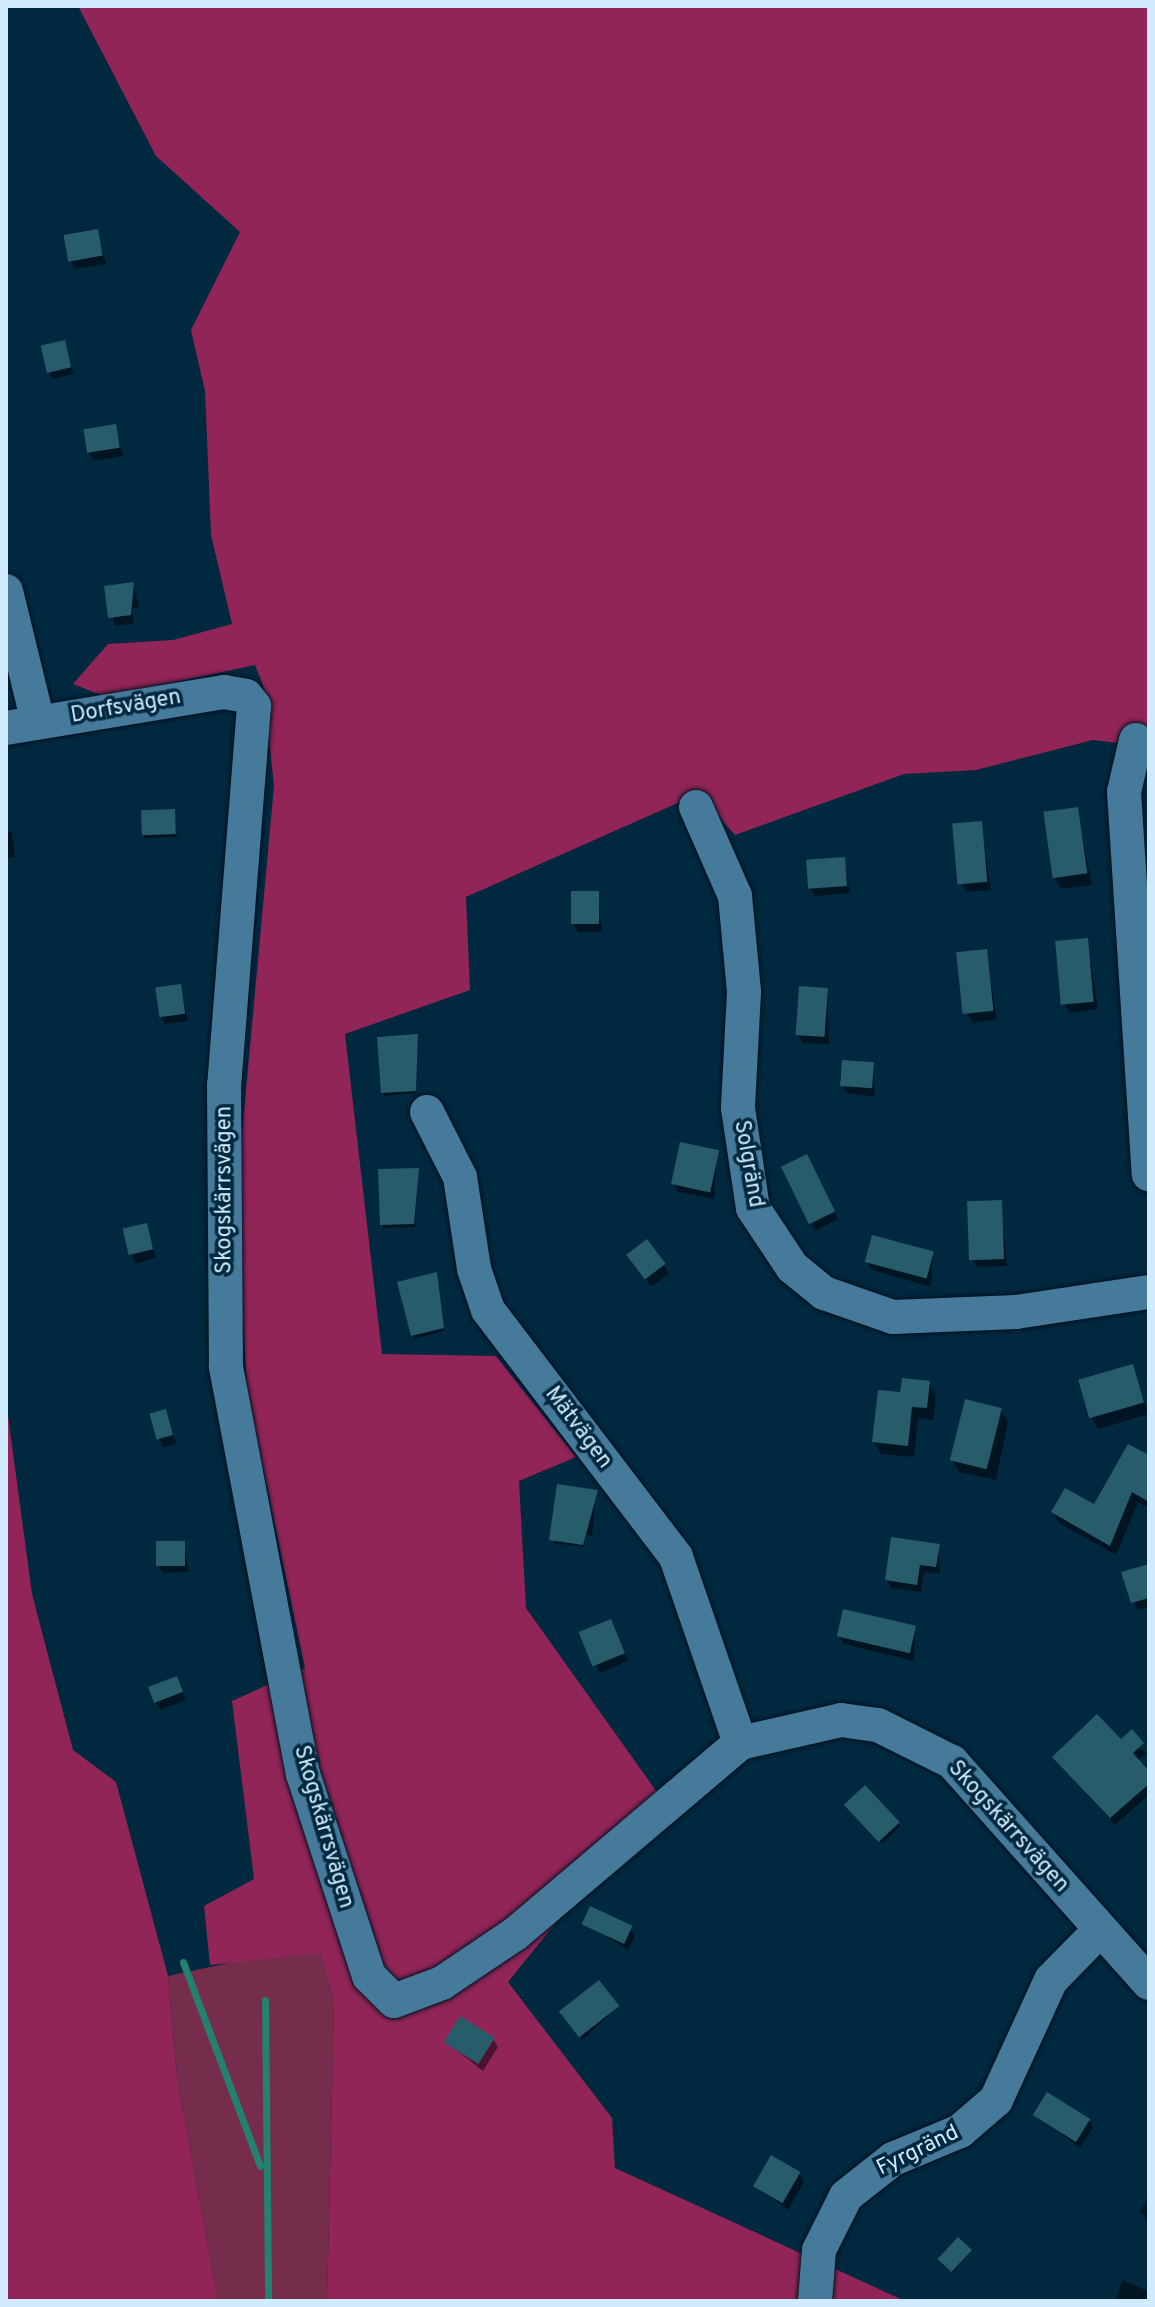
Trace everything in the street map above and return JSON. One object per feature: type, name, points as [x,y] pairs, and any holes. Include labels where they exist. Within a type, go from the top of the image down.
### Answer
[{"type":"street","points":[[6,591],[22,725]]},
{"type":"street","name":"Dorfsvägen","points":[[22,725],[212,693],[246,696]]},
{"type":"street","name":"Skogskärrsvägen","points":[[246,696],[257,732],[224,1085],[226,1367],[303,1774],[369,1976],[394,2001],[477,1963],[740,1743],[841,1720],[917,1742],[952,1762],[981,1791],[1098,1932],[1149,1983]]},
{"type":"street","points":[[1136,740],[1149,1174]]},
{"type":"street","name":"Solgränd","points":[[696,807],[735,896],[744,992],[738,1108],[753,1208],[792,1267],[824,1293],[893,1317],[1137,1296]]},
{"type":"street","name":"Mätvägen","points":[[427,1112],[460,1177],[474,1269],[488,1310],[676,1557],[740,1743]]},
{"type":"street","name":"Fyrgränd","points":[[815,2301],[819,2250],[846,2196],[893,2159],[960,2131],[996,2100],[1051,1980],[1098,1932]]},
{"type":"shaded area","points":[[78,6],[1149,6],[1149,747],[1093,740],[976,770],[904,774],[735,835],[698,794],[466,897],[470,990],[345,1034],[382,1354],[496,1356],[576,1457],[519,1481],[526,1608],[659,1795],[508,1982],[612,2118],[615,2168],[905,2301],[327,2301],[334,2004],[321,1953],[210,1965],[204,1906],[254,1879],[232,1701],[305,1668],[247,1392],[240,1256],[240,1155],[274,786],[263,685],[255,665],[106,697],[73,684],[108,644],[173,640],[232,624],[211,535],[205,391],[191,330],[240,232],[156,156]]},
{"type":"shaded area","points":[[6,1401],[32,1594],[73,1750],[116,1782],[168,1976],[177,2076],[218,2301],[6,2301]]},
{"type":"shaded area","points":[[321,1952],[334,2004],[327,2301],[218,2301],[177,2076],[168,1976],[271,1954]]},
{"type":"building","points":[[98,229],[103,256],[68,262],[64,235]]},
{"type":"building","points":[[65,340],[71,367],[47,373],[41,346]]},
{"type":"building","points":[[116,424],[120,448],[87,453],[83,429]]},
{"type":"building","points":[[134,582],[131,615],[108,618],[104,586]]},
{"type":"building","points":[[1078,807],[1087,873],[1053,878],[1043,812]]},
{"type":"building","points":[[175,809],[176,834],[142,835],[141,810]]},
{"type":"building","points":[[982,821],[987,882],[957,884],[952,824]]},
{"type":"building","points":[[845,857],[847,886],[808,889],[806,860]]},
{"type":"building","points":[[571,891],[599,891],[599,924],[571,924]]},
{"type":"building","points":[[1088,938],[1094,1002],[1061,1005],[1055,941]]},
{"type":"building","points":[[987,949],[993,1011],[963,1014],[956,952]]},
{"type":"building","points":[[181,984],[185,1014],[159,1017],[155,988]]},
{"type":"building","points":[[799,986],[828,988],[825,1037],[796,1035]]},
{"type":"building","points":[[418,1034],[416,1091],[381,1093],[377,1037]]},
{"type":"building","points":[[842,1060],[874,1062],[872,1088],[840,1086]]},
{"type":"building","points":[[680,1142],[719,1150],[710,1192],[671,1184]]},
{"type":"building","points":[[807,1154],[835,1212],[809,1224],[781,1167]]},
{"type":"building","points":[[419,1168],[414,1224],[380,1225],[378,1169]]},
{"type":"building","points":[[1002,1200],[1004,1259],[969,1260],[967,1201]]},
{"type":"building","points":[[147,1223],[153,1249],[129,1255],[123,1229]]},
{"type":"building","points":[[872,1235],[934,1252],[927,1279],[865,1262]]},
{"type":"building","points":[[647,1239],[666,1264],[645,1279],[626,1255]]},
{"type":"building","points":[[437,1272],[444,1328],[411,1336],[397,1282]]},
{"type":"building","points":[[1133,1364],[1144,1402],[1089,1418],[1078,1380]]},
{"type":"building","points":[[902,1378],[930,1381],[927,1408],[912,1407],[908,1446],[872,1442],[878,1390],[900,1392]]},
{"type":"building","points":[[965,1399],[1002,1408],[987,1469],[950,1460]]},
{"type":"building","points":[[166,1409],[173,1435],[157,1439],[150,1413]]},
{"type":"building","points":[[1128,1444],[1149,1455],[1149,1502],[1132,1492],[1110,1546],[1051,1512],[1065,1488],[1094,1504]]},
{"type":"building","points":[[557,1484],[598,1490],[583,1545],[549,1540]]},
{"type":"building","points":[[891,1537],[940,1544],[936,1567],[920,1565],[917,1585],[885,1580]]},
{"type":"building","points":[[156,1541],[185,1541],[185,1566],[156,1566]]},
{"type":"building","points":[[1149,1564],[1149,1598],[1131,1603],[1121,1572]]},
{"type":"building","points":[[843,1609],[916,1626],[910,1653],[837,1636]]},
{"type":"building","points":[[611,1619],[625,1653],[592,1666],[579,1632]]},
{"type":"building","points":[[177,1676],[183,1692],[154,1703],[148,1687]]},
{"type":"building","points":[[1097,1714],[1121,1739],[1132,1729],[1144,1743],[1133,1753],[1149,1771],[1149,1784],[1110,1818],[1052,1757]]},
{"type":"building","points":[[865,1785],[900,1822],[879,1842],[844,1805]]},
{"type":"building","points":[[590,1906],[633,1926],[624,1944],[582,1924]]},
{"type":"building","points":[[599,1980],[619,2006],[579,2037],[559,2011]]},
{"type":"building","points":[[460,2016],[495,2038],[478,2064],[444,2042]]},
{"type":"building","points":[[1047,2092],[1090,2119],[1076,2142],[1033,2115]]},
{"type":"building","points":[[771,2155],[800,2172],[782,2203],[753,2186]]},
{"type":"building","points":[[958,2237],[972,2250],[951,2272],[938,2259]]},
{"type":"waterway","points":[[183,1962],[260,2166]]},
{"type":"waterway","points":[[265,2000],[268,2301]]}]
